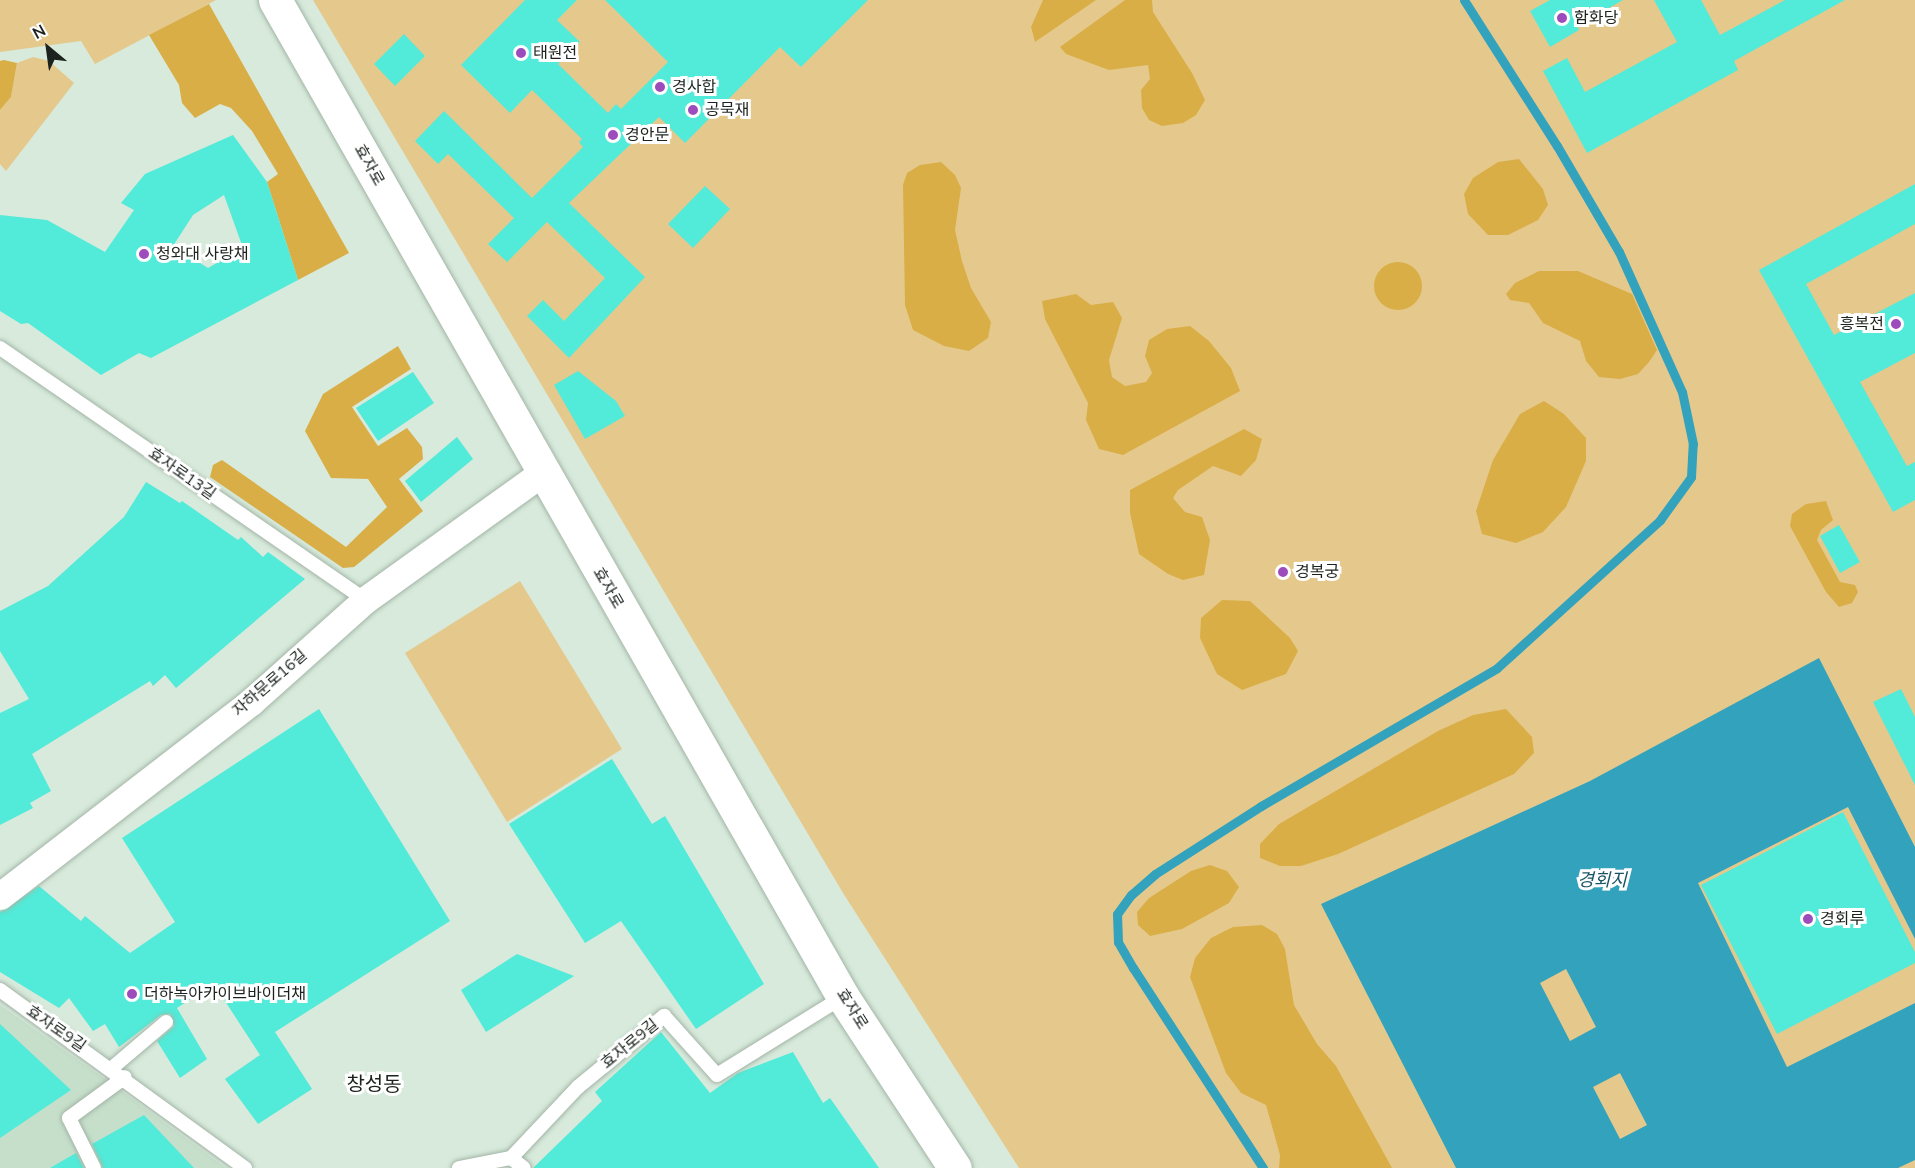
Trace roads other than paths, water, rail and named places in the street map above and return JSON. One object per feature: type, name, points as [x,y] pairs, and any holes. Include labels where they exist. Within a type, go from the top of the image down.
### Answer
[{"type":"street","name":"효자로","points":[[275,0],[542,473],[843,997],[955,1168]]},
{"type":"street","name":"자하문로16길","points":[[0,896],[251,702],[365,600],[542,473]]},
{"type":"lane","name":"효자로13길","points":[[0,348],[365,600]]},
{"type":"lane","name":"효자로9길","points":[[0,990],[125,1077],[245,1168]]},
{"type":"lane","name":"효자로9길","points":[[511,1158],[578,1087],[664,1016],[717,1076],[843,997]]},
{"type":"lane","points":[[112,1068],[166,1022]]},
{"type":"lane","points":[[94,1168],[69,1119],[125,1077]]},
{"type":"lane","points":[[459,1168],[511,1158],[524,1168]]},
{"type":"water","name":"경회지","points":[[1819,658],[1915,847],[1915,939],[1848,807],[1698,883],[1787,1067],[1915,1003],[1915,1160],[1898,1168],[1456,1168],[1321,904],[1590,781]],"holes":[[[1566,969],[1596,1027],[1570,1041],[1540,983]],[[1620,1073],[1647,1125],[1620,1139],[1593,1087]]]},
{"type":"waterway","points":[[1263,1168],[1118,942],[1117,914],[1131,895],[1155,874],[1261,806],[1497,668],[1660,520],[1691,477],[1693,444],[1682,392],[1619,252],[1557,146],[1464,0]]},
{"type":"place","name":"함화당","points":[[1562,18]]},
{"type":"place","name":"태원전","points":[[521,53]]},
{"type":"place","name":"경사합","points":[[660,87]]},
{"type":"place","name":"공묵재","points":[[693,110]]},
{"type":"place","name":"경안문","points":[[613,135]]},
{"type":"place","name":"청와대 사랑채","points":[[144,254]]},
{"type":"place","name":"흥복전","points":[[1896,324]]},
{"type":"place","name":"경복궁","points":[[1283,572]]},
{"type":"place","name":"경회루","points":[[1808,919]]},
{"type":"place","name":"더하녹아카이브바이더채","points":[[132,994]]},
{"type":"district","name":"창성동","points":[[374,1084]]}]
